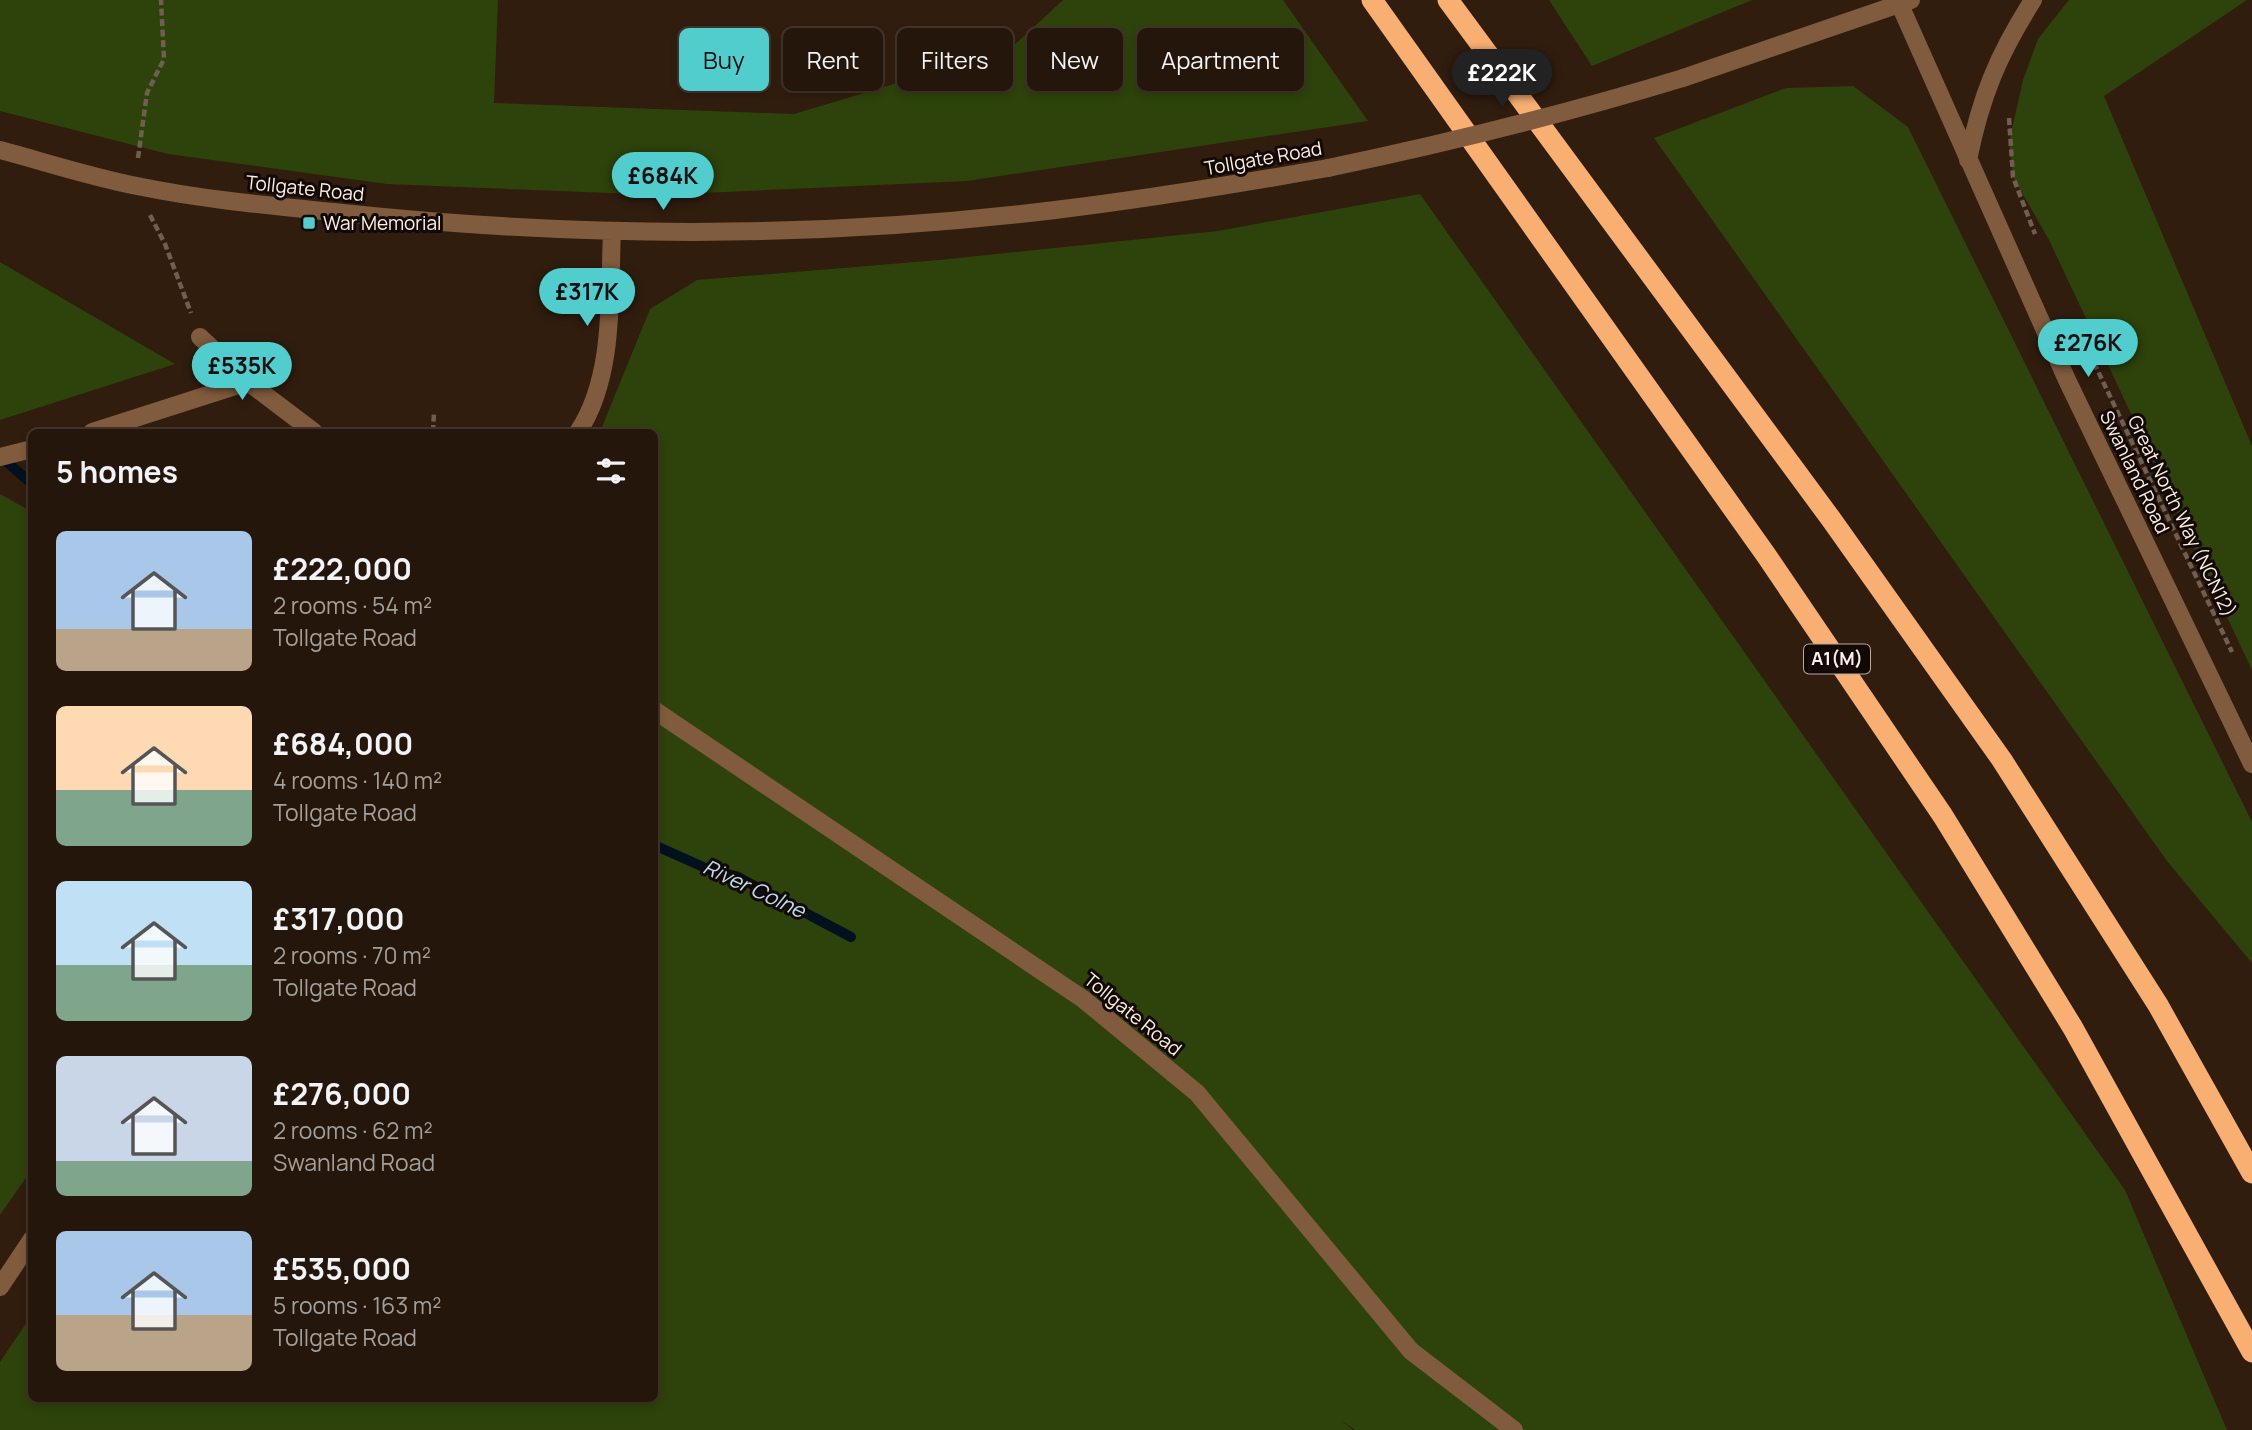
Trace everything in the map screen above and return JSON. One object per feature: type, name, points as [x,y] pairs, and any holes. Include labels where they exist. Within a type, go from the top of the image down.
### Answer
[{"type":"highway","name":"A1(M)","points":[[1372,0],[1766,555],[1943,816],[2073,1028],[2252,1352]]},
{"type":"highway","points":[[1448,0],[1831,519],[2002,760],[2158,1005],[2252,1173]]},
{"type":"street","points":[[1968,160],[1980,104],[2004,48],[2033,0]]},
{"type":"street","name":"Tollgate Road","points":[[0,150],[134,186],[219,200],[408,220],[612,231],[765,230],[937,222],[1054,211],[1328,168],[1446,143],[1571,112],[1683,78],[1906,2]]},
{"type":"street","name":"Swanland Road","points":[[1906,2],[1968,160],[2067,380],[2252,764]]},
{"type":"street","points":[[580,429],[588,418],[605,356],[612,231]]},
{"type":"street","points":[[201,337],[248,382],[310,429]]},
{"type":"street","points":[[102,429],[248,382]]},
{"type":"street","points":[[0,457],[28,450]]},
{"type":"street","name":"Tollgate Road","points":[[658,713],[1083,999],[1197,1093],[1411,1351],[1514,1430]]},
{"type":"street","points":[[0,1287],[28,1245]]},
{"type":"path","points":[[161,0],[164,58],[148,93],[134,186],[165,244],[201,337]]},
{"type":"path","points":[[2009,116],[2013,177],[2038,242]]},
{"type":"path","name":"Great North Way (NCN12)","points":[[2073,318],[2234,656]]},
{"type":"path","points":[[433,429],[434,412]]},
{"type":"green space","points":[[0,0],[498,0],[494,103],[794,114],[870,91],[883,91],[883,87],[897,83],[897,91],[1013,91],[1013,46],[1027,33],[1027,91],[1123,91],[1123,28],[1033,28],[1063,0],[1283,0],[1303,28],[1137,28],[1137,91],[1304,91],[1304,30],[1368,121],[967,181],[659,195],[387,184],[168,154],[0,111]]},
{"type":"green space","points":[[1549,0],[1752,0],[1592,66]]},
{"type":"green space","points":[[2069,0],[2247,0],[2104,96],[2252,446],[2252,670],[2049,240],[2013,177],[2009,142],[2023,80],[2038,39]]},
{"type":"green space","points":[[1853,86],[1908,127],[2252,822],[2252,963],[2167,861],[1654,138],[1786,88]]},
{"type":"green space","points":[[1420,194],[2125,1190],[2227,1430],[1355,1430],[1341,1420],[1353,1430],[0,1430],[0,1362],[28,1320],[28,1402],[658,1402],[658,429],[601,429],[650,309],[697,280],[939,260],[1218,231]]},
{"type":"green space","points":[[0,262],[175,364],[0,420]]},
{"type":"green space","points":[[0,494],[28,510],[28,1175],[0,1215]]},
{"type":"waterway","name":"River Colne","points":[[0,456],[28,480]]},
{"type":"waterway","name":"River Colne","points":[[658,847],[710,870],[736,876],[851,937]]},
{"type":"place","name":"War Memorial","points":[[309,223]]}]
